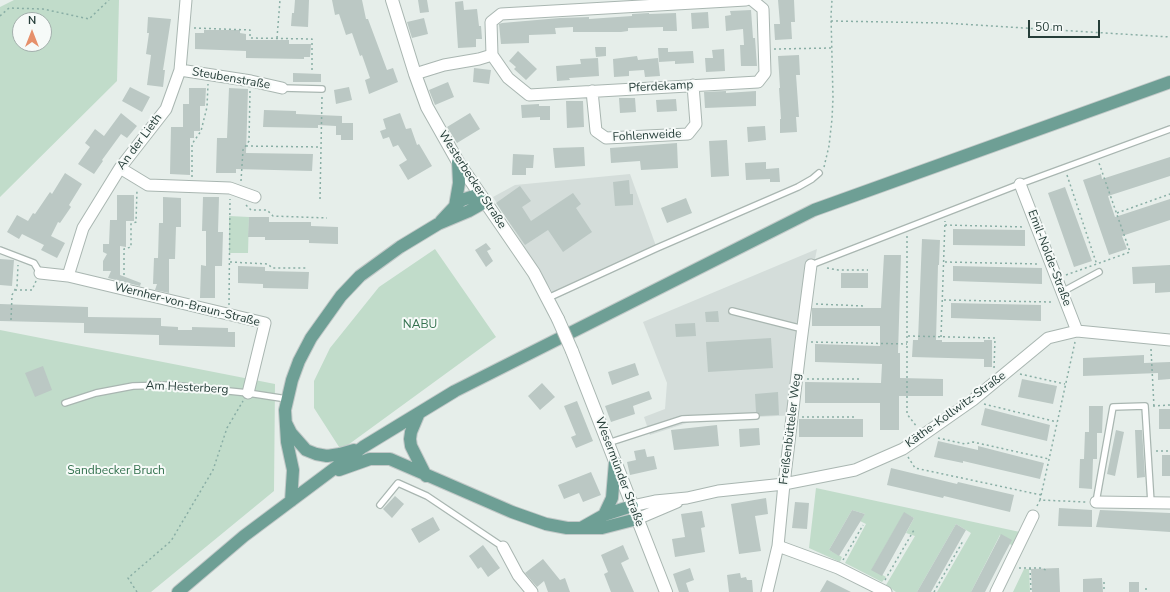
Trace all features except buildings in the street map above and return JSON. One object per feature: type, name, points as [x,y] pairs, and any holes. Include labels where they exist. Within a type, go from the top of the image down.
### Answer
[{"type":"main road","points":[[178,592],[244,536],[363,447],[455,391],[814,210],[1170,82]]},
{"type":"main road","points":[[455,206],[459,183],[458,162]]},
{"type":"main road","points":[[438,224],[462,200],[482,198]]},
{"type":"main road","points":[[291,501],[293,470],[287,442],[285,410],[292,380],[311,338],[341,296],[360,276],[400,247],[438,224],[469,211],[482,198]]},
{"type":"main road","points":[[419,413],[410,439],[426,476]]},
{"type":"main road","points":[[286,422],[291,433],[306,450],[316,454],[328,456],[363,447]]},
{"type":"main road","points":[[325,475],[370,459],[390,459],[426,476],[512,512],[546,524],[567,528],[602,528],[637,519]]},
{"type":"main road","points":[[604,515],[612,498],[615,462]]},
{"type":"main road","points":[[581,528],[604,515],[632,506]]},
{"type":"street","name":"An der Lieth","points":[[68,276],[83,228],[120,168],[166,109],[180,70],[186,0]]},
{"type":"street","name":"Westerbecker Straße","points":[[392,0],[427,107],[458,162],[523,256],[548,298],[572,351]]},
{"type":"street","points":[[415,74],[444,65],[479,59],[492,55],[491,22],[501,14],[746,0]]},
{"type":"street","name":"Pferdekamp","points":[[492,55],[508,78],[530,95],[758,82],[764,73],[762,10],[752,0]]},
{"type":"street","name":"Steubenstraße","points":[[180,70],[251,81],[282,88]]},
{"type":"street","name":"Fohlenweide","points":[[592,91],[596,130],[606,138],[688,134],[696,124],[693,86]]},
{"type":"street","points":[[120,168],[148,185],[191,186],[233,190],[251,201]]},
{"type":"street","name":"Emil-Nolde-Straße","points":[[1020,184],[1077,331]]},
{"type":"street","name":"Freißenbütteler Weg","points":[[767,592],[778,546],[796,379],[812,265]]},
{"type":"street","name":"Wernher-von-Braun-Straße","points":[[40,273],[68,276],[265,323],[248,393]]},
{"type":"street","name":"Käthe-Kollwitz-Straße","points":[[632,506],[655,501],[687,498],[718,492],[784,484],[855,470],[903,448],[927,432],[973,400],[1048,338],[1077,331],[1170,340]]},
{"type":"street","name":"Wesermünder Straße","points":[[572,351],[666,592]]},
{"type":"street","name":"Käthe-Kollwitz-Straße","points":[[637,519],[687,498]]},
{"type":"street","points":[[1096,502],[1170,503]]},
{"type":"street","points":[[996,592],[1033,516]]},
{"type":"street","points":[[778,546],[838,568],[883,590]]},
{"type":"street","points":[[503,547],[518,576],[532,592]]},
{"type":"lane","points":[[282,88],[322,89]]},
{"type":"lane","points":[[812,265],[1020,184],[1170,129]]},
{"type":"lane","points":[[548,298],[657,248],[798,187],[819,173]]},
{"type":"lane","points":[[0,250],[34,263],[40,273]]},
{"type":"lane","points":[[1062,292],[1099,272]]},
{"type":"lane","points":[[732,311],[803,329]]},
{"type":"lane","name":"Am Hesterberg","points":[[65,403],[96,393],[133,386],[171,385],[248,393],[287,399]]},
{"type":"lane","points":[[1096,502],[1113,407],[1145,406],[1151,503]]},
{"type":"lane","points":[[608,444],[682,419],[756,416]]},
{"type":"lane","points":[[380,505],[398,483],[427,496],[503,547]]},
{"type":"path","points":[[0,16],[9,8],[43,8],[89,19],[109,0]]},
{"type":"path","points":[[277,39],[280,0]]},
{"type":"path","points":[[819,173],[825,165],[832,119],[832,0]]},
{"type":"path","points":[[831,21],[944,22],[1170,37]]},
{"type":"path","points":[[184,27],[250,30],[250,38],[312,39],[312,72]]},
{"type":"path","points":[[764,50],[832,48]]},
{"type":"path","points":[[191,186],[192,144],[201,131],[207,107],[208,74]]},
{"type":"path","points":[[229,315],[229,262],[233,190],[241,181],[243,150],[249,141],[251,81]]},
{"type":"path","points":[[320,199],[322,89]]},
{"type":"path","points":[[246,146],[321,147]]},
{"type":"path","points":[[1057,278],[1130,252],[1097,156]]},
{"type":"path","points":[[1064,168],[1099,272]]},
{"type":"path","points":[[124,275],[124,249],[131,247],[131,224],[136,222],[138,178]]},
{"type":"path","points":[[1117,213],[1170,194]]},
{"type":"path","points":[[251,201],[251,210],[267,210],[273,216],[326,218]]},
{"type":"path","points":[[941,336],[946,213]]},
{"type":"path","points":[[945,225],[1037,227]]},
{"type":"path","points":[[907,228],[907,414],[934,437],[965,444],[973,442],[1049,459]]},
{"type":"path","points":[[11,320],[12,295],[17,286],[18,257]]},
{"type":"path","points":[[229,262],[268,264],[272,268],[308,268]]},
{"type":"path","points":[[944,262],[1039,265],[1050,262]]},
{"type":"path","points":[[812,265],[838,270],[868,270]]},
{"type":"path","points":[[15,290],[32,290],[40,273]]},
{"type":"path","points":[[943,300],[1051,302],[1062,292]]},
{"type":"path","points":[[806,304],[864,306]]},
{"type":"path","points":[[1033,516],[1040,500],[1077,331]]},
{"type":"path","points":[[908,336],[994,338],[994,382]]},
{"type":"path","points":[[801,342],[907,344]]},
{"type":"path","points":[[1008,371],[1066,384]]},
{"type":"path","points":[[796,379],[861,379]]},
{"type":"path","points":[[137,592],[128,578],[171,541],[213,470],[227,428],[248,393]]},
{"type":"path","points":[[973,400],[980,404],[1057,422]]},
{"type":"path","points":[[1145,406],[1170,405]]},
{"type":"path","points":[[792,417],[856,417]]},
{"type":"path","points":[[903,448],[915,468],[1041,495]]},
{"type":"path","points":[[1156,451],[1170,451]]},
{"type":"path","points":[[1040,500],[1096,502]]},
{"type":"path","points":[[838,568],[863,525]]},
{"type":"path","points":[[883,590],[914,530]]},
{"type":"path","points":[[934,592],[963,541]]},
{"type":"path","points":[[1031,592],[1030,568],[1040,568],[1046,570]]},
{"type":"path","points":[[1104,582],[1104,592]]},
{"type":"shaded area","points":[[630,174],[656,246],[553,293],[493,197],[515,185]]},
{"type":"shaded area","points":[[817,249],[791,378],[797,415],[696,420],[650,435],[644,417],[665,409],[667,383],[643,322]]},
{"type":"green space","points":[[14,0],[119,0],[117,81],[0,197],[0,7]]},
{"type":"green space","points":[[229,216],[249,217],[248,253],[229,253]]},
{"type":"green space","name":"NABU","points":[[435,249],[496,337],[341,450],[314,408],[314,381],[330,348],[379,287]]},
{"type":"green space","name":"Sandbecker Bruch","points":[[0,330],[275,384],[274,491],[151,592],[0,592]]},
{"type":"green space","points":[[816,488],[1020,532],[1014,547],[1000,535],[971,592],[937,592],[971,533],[956,524],[917,592],[896,592],[886,585],[915,536],[906,533],[914,518],[904,513],[872,569],[886,577],[882,582],[845,563],[866,524],[860,521],[865,514],[852,510],[829,550],[842,557],[840,562],[809,548]]},
{"type":"green space","points":[[1024,569],[1029,569],[1030,592],[1013,592]]}]
